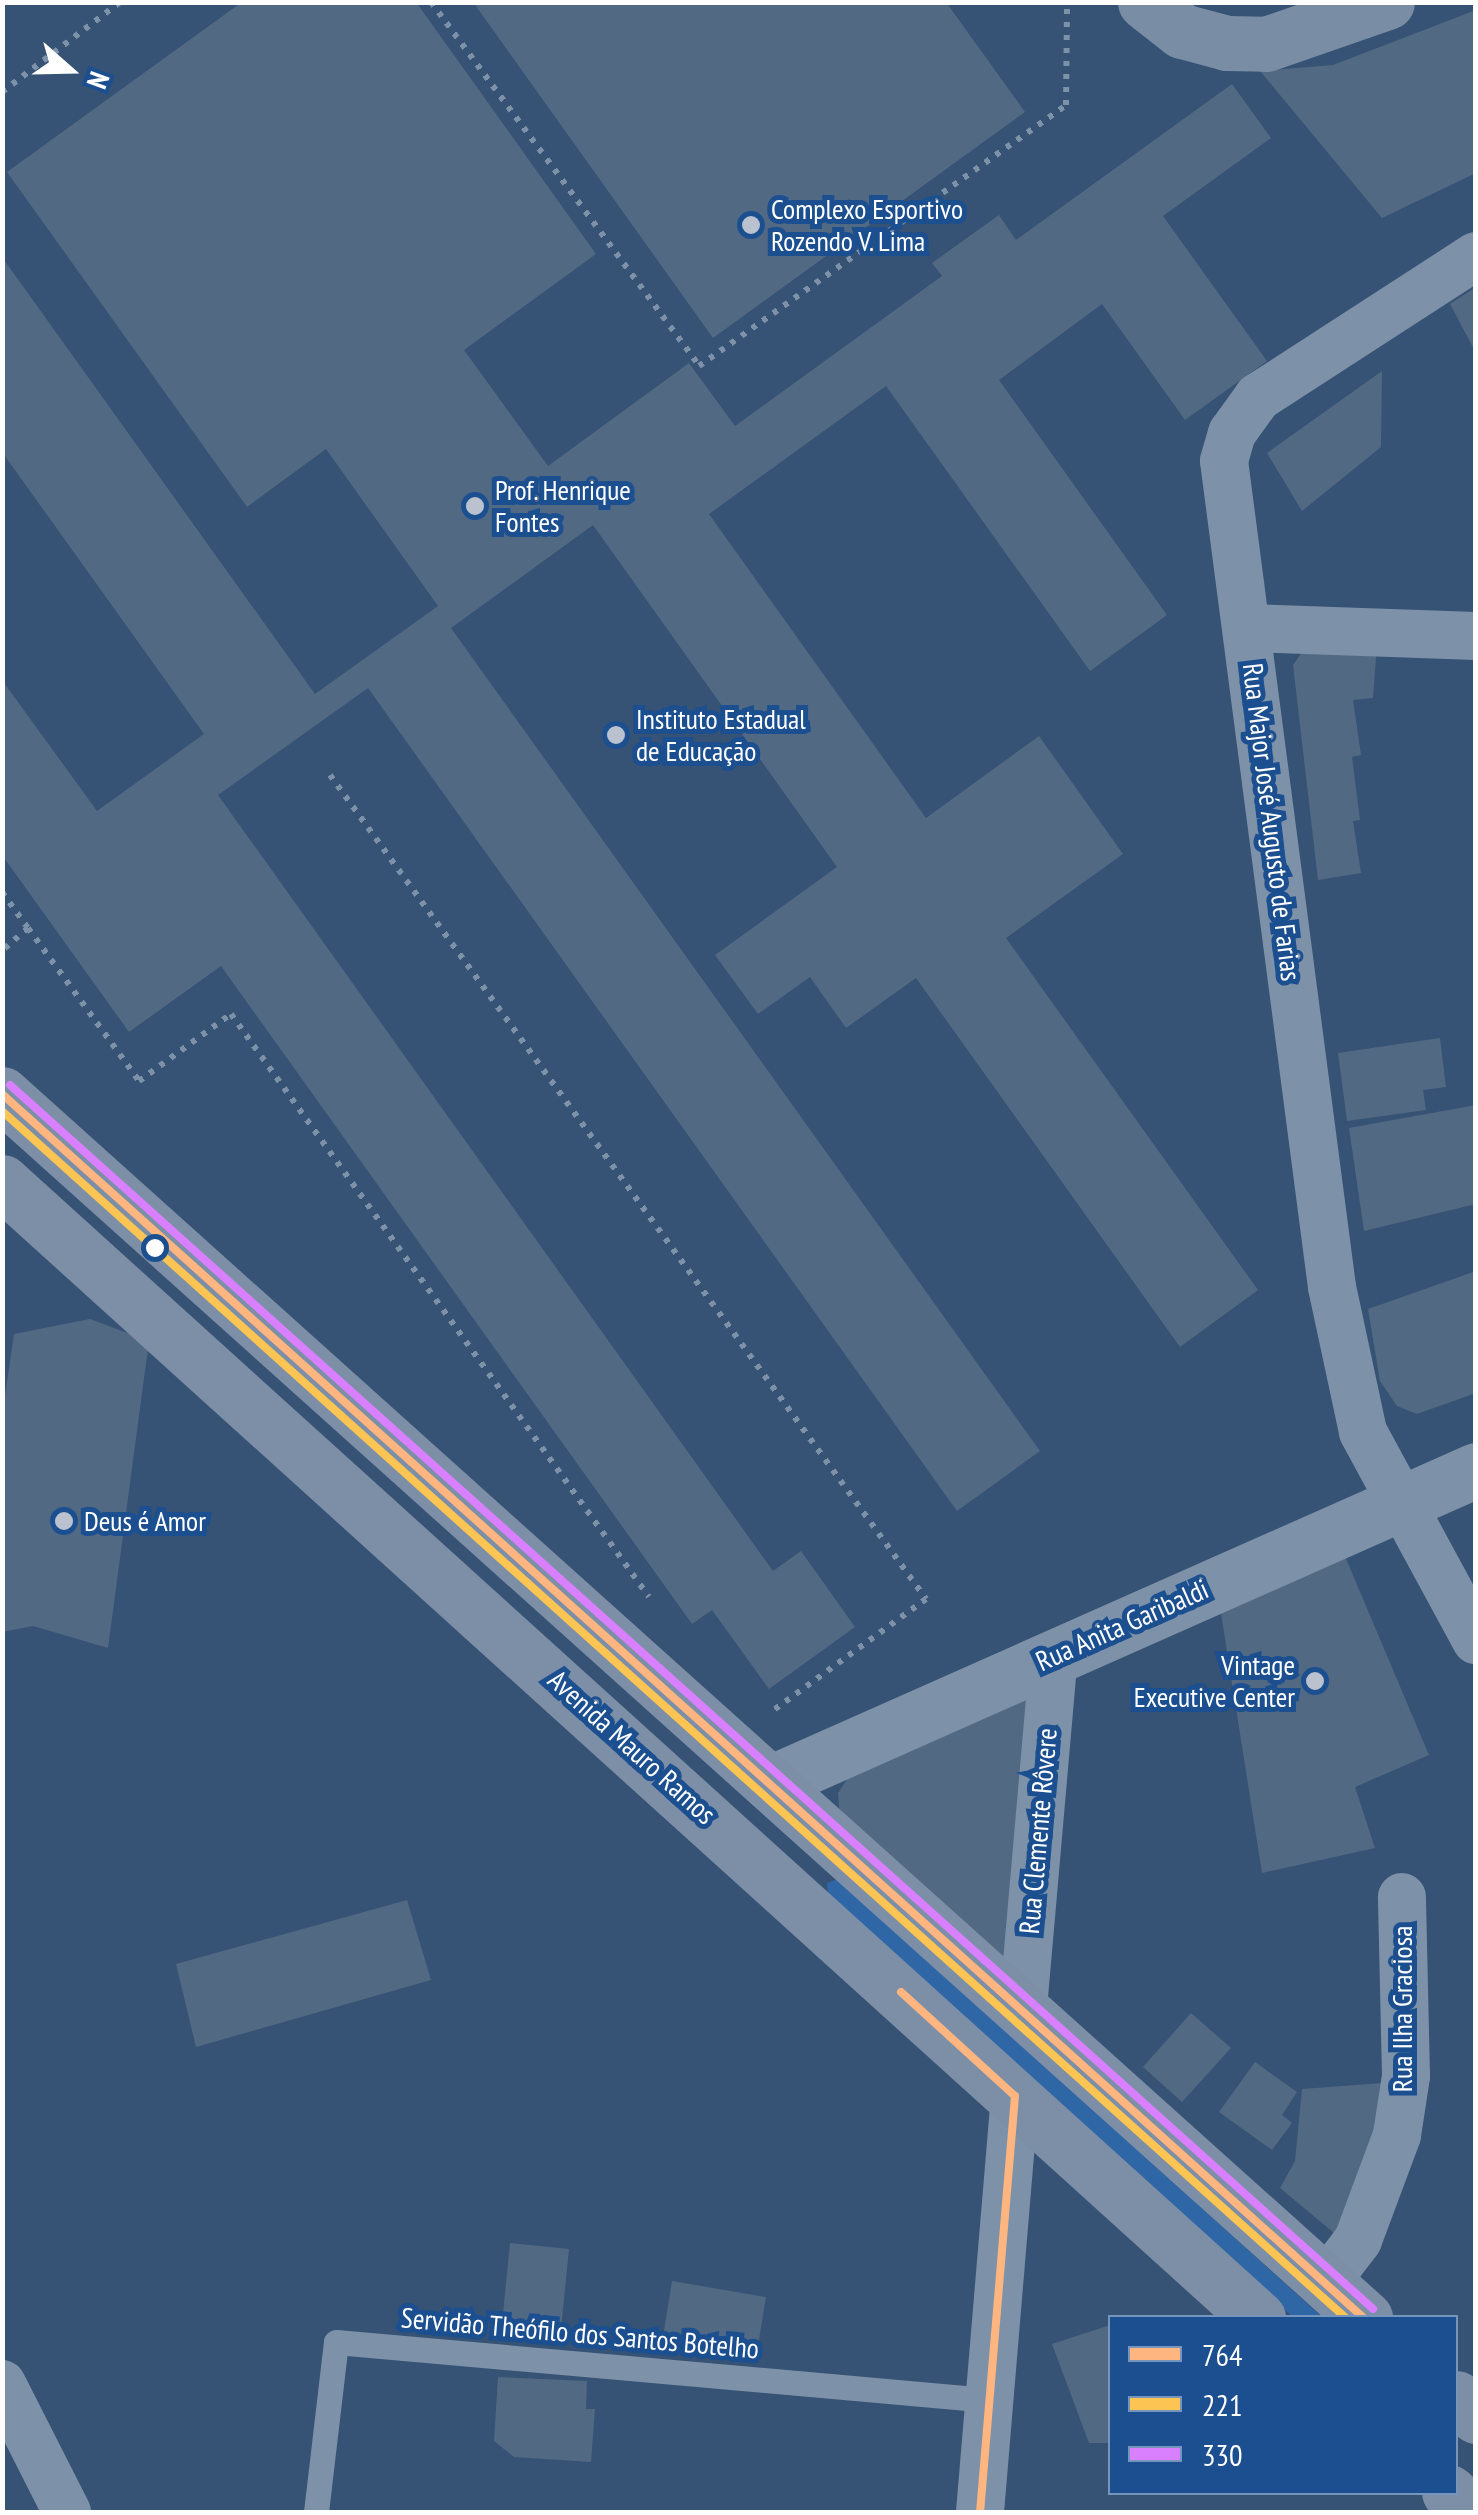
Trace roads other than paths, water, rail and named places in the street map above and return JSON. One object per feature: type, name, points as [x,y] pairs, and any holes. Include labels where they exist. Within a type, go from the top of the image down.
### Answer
[{"type":"main road","points":[[1145,2],[1182,30],[1227,43],[1266,44],[1387,2]]},
{"type":"main road","points":[[2,1094],[1346,2300]]},
{"type":"main road","name":"Avenida Mauro Ramos","points":[[2,1182],[725,1831],[1255,2315]]},
{"type":"main road","points":[[725,1831],[770,1783]]},
{"type":"main road","points":[[1451,2495],[1470,2512]]},
{"type":"street","name":"Rua Major José Augusto de Farias","points":[[1476,256],[1243,412],[1224,461],[1332,1287],[1363,1432],[1398,1503],[1476,1640]]},
{"type":"street","points":[[1247,628],[1476,636]]},
{"type":"street","name":"Rua Anita Garibaldi","points":[[770,1783],[1476,1470]]},
{"type":"street","name":"Rua Clemente Rôvere","points":[[1023,2008],[1054,1655]]},
{"type":"street","name":"Rua Ilha Graciosa","points":[[1346,2300],[1358,2240],[1397,2135],[1406,2076],[1402,1897]]},
{"type":"street","points":[[980,2512],[1015,2096]]},
{"type":"street","points":[[2,2384],[66,2512]]},
{"type":"lane","name":"Servidão Theófilo dos Santos Botelho","points":[[316,2512],[336,2342],[989,2400]]},
{"type":"place","name":"Complexo Esportivo Rozendo V. Lima","points":[[751,225]]},
{"type":"place","name":"Prof. Henrique Fontes","points":[[475,506]]},
{"type":"place","name":"Instituto Estadual de Educação","points":[[616,735]]},
{"type":"place","name":"Deus é Amor","points":[[64,1521]]},
{"type":"place","name":"Vintage Executive Center","points":[[1315,1681]]}]
